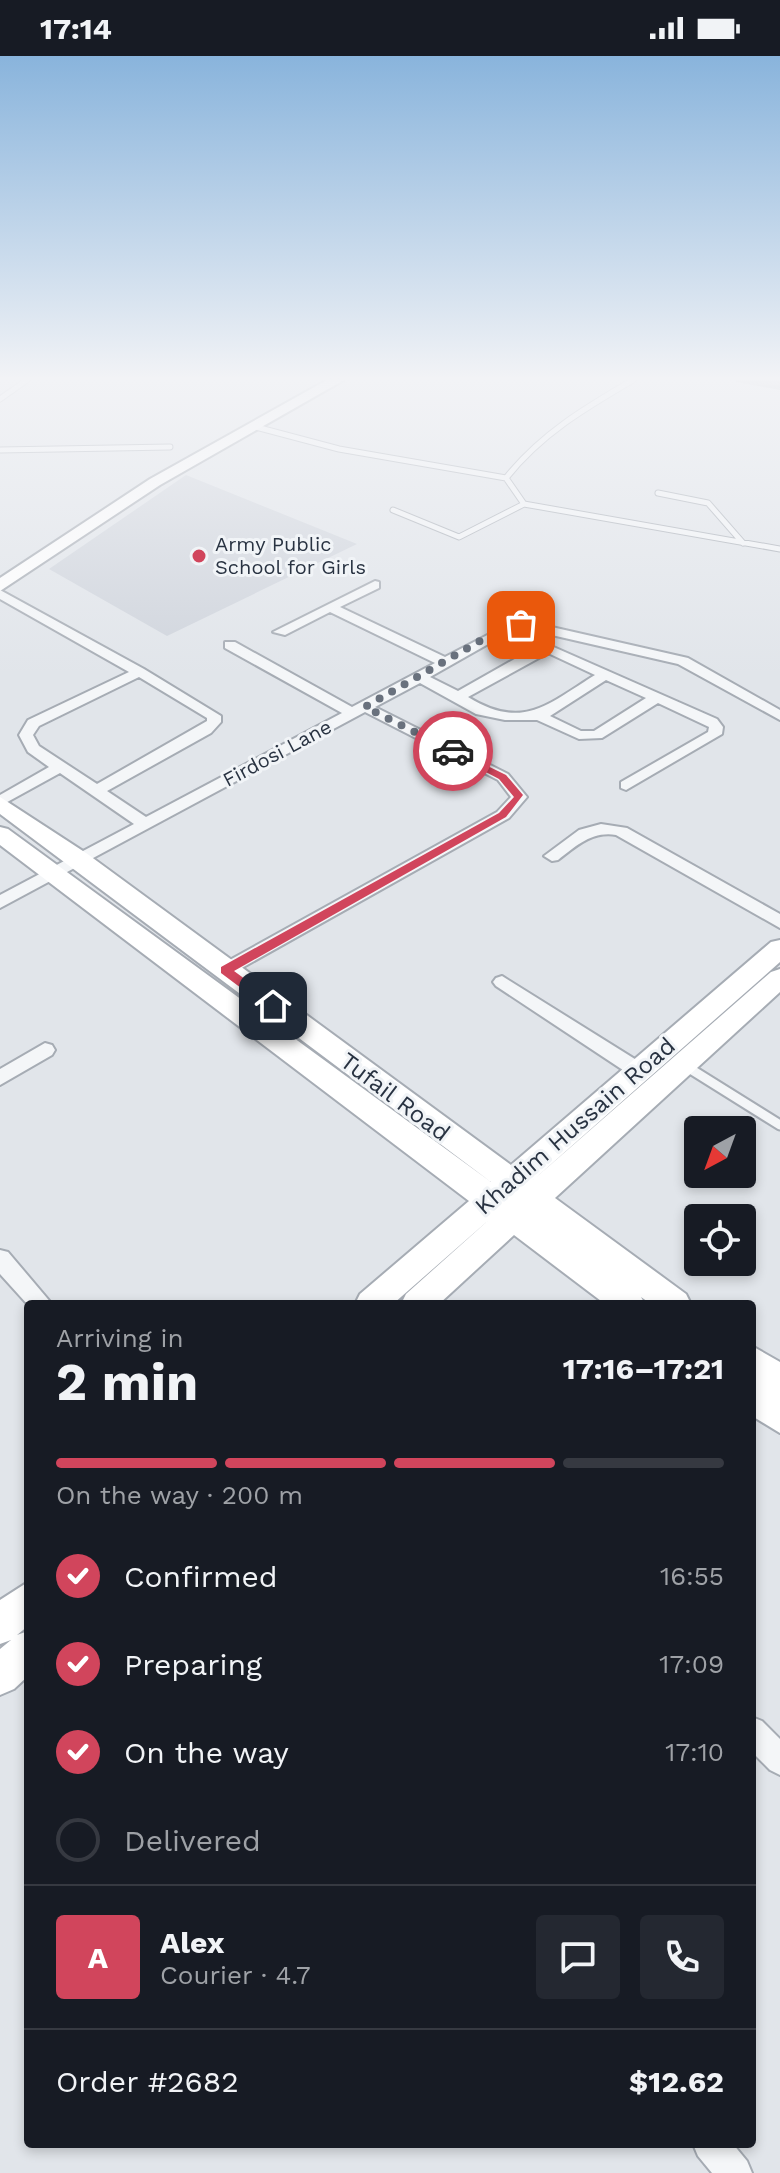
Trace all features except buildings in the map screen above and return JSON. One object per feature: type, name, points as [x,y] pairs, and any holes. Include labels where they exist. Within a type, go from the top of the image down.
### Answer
[{"type":"main road","points":[[0,566],[140,479]]},
{"type":"main road","points":[[0,586],[161,479]]},
{"type":"main road","name":"Tufail Road","points":[[0,802],[66,865],[499,1192],[669,1300]]},
{"type":"main road","name":"Tufail Road","points":[[0,834],[66,865],[225,970],[499,1192]]},
{"type":"main road","name":"Khadim Hussain Road","points":[[376,1300],[780,948]]},
{"type":"main road","name":"Khadim Hussain Road","points":[[421,1300],[780,978]]},
{"type":"main road","name":"Tufail Road","points":[[523,1209],[625,1300]]},
{"type":"main road","points":[[756,1364],[780,1381]]},
{"type":"main road","points":[[756,1399],[780,1417]]},
{"type":"main road","points":[[0,1625],[24,1604]]},
{"type":"main road","points":[[0,1675],[24,1654]]},
{"type":"street","points":[[280,632],[375,585]]},
{"type":"street","points":[[0,594],[214,716],[214,722],[96,791]]},
{"type":"street","points":[[329,607],[446,663]]},
{"type":"street","name":"Firdosi Lane","points":[[0,902],[446,663],[499,630],[532,627],[683,661],[780,716]]},
{"type":"street","points":[[225,970],[503,815],[519,797],[503,777],[230,645]]},
{"type":"street","points":[[458,697],[539,651],[549,649],[712,722],[716,727],[715,734],[626,785]]},
{"type":"street","points":[[139,672],[33,723],[26,735],[33,749],[144,823]]},
{"type":"street","points":[[539,716],[606,674]]},
{"type":"street","points":[[419,677],[493,714],[539,716],[588,737],[597,735],[657,697]]},
{"type":"street","points":[[0,802],[60,767]]},
{"type":"street","points":[[552,856],[591,829],[606,826],[621,831],[780,922]]},
{"type":"street","points":[[502,982],[639,1071]]},
{"type":"street","points":[[0,1078],[45,1050]]},
{"type":"street","points":[[0,1259],[37,1300]]},
{"type":"street","points":[[756,1735],[780,1760]]},
{"type":"street","points":[[713,2148],[735,2173]]},
{"type":"lane","points":[[507,479],[524,504]]},
{"type":"lane","points":[[658,493],[708,503],[743,543]]},
{"type":"lane","points":[[393,510],[459,537],[524,504],[780,549]]},
{"type":"lane","points":[[684,1065],[780,1125]]},
{"type":"shaded area","name":"Army Public School for Girls","points":[[180,479],[195,479],[357,544],[167,636],[49,569]]},
{"type":"way so far","points":[[453,751],[365,707],[499,630],[521,625]]},
{"type":"place","name":"Army Public School for Girls","points":[[199,556]]},
{"type":"route","points":[[273,1006],[225,970],[503,815],[519,797],[503,777],[453,751]]}]
